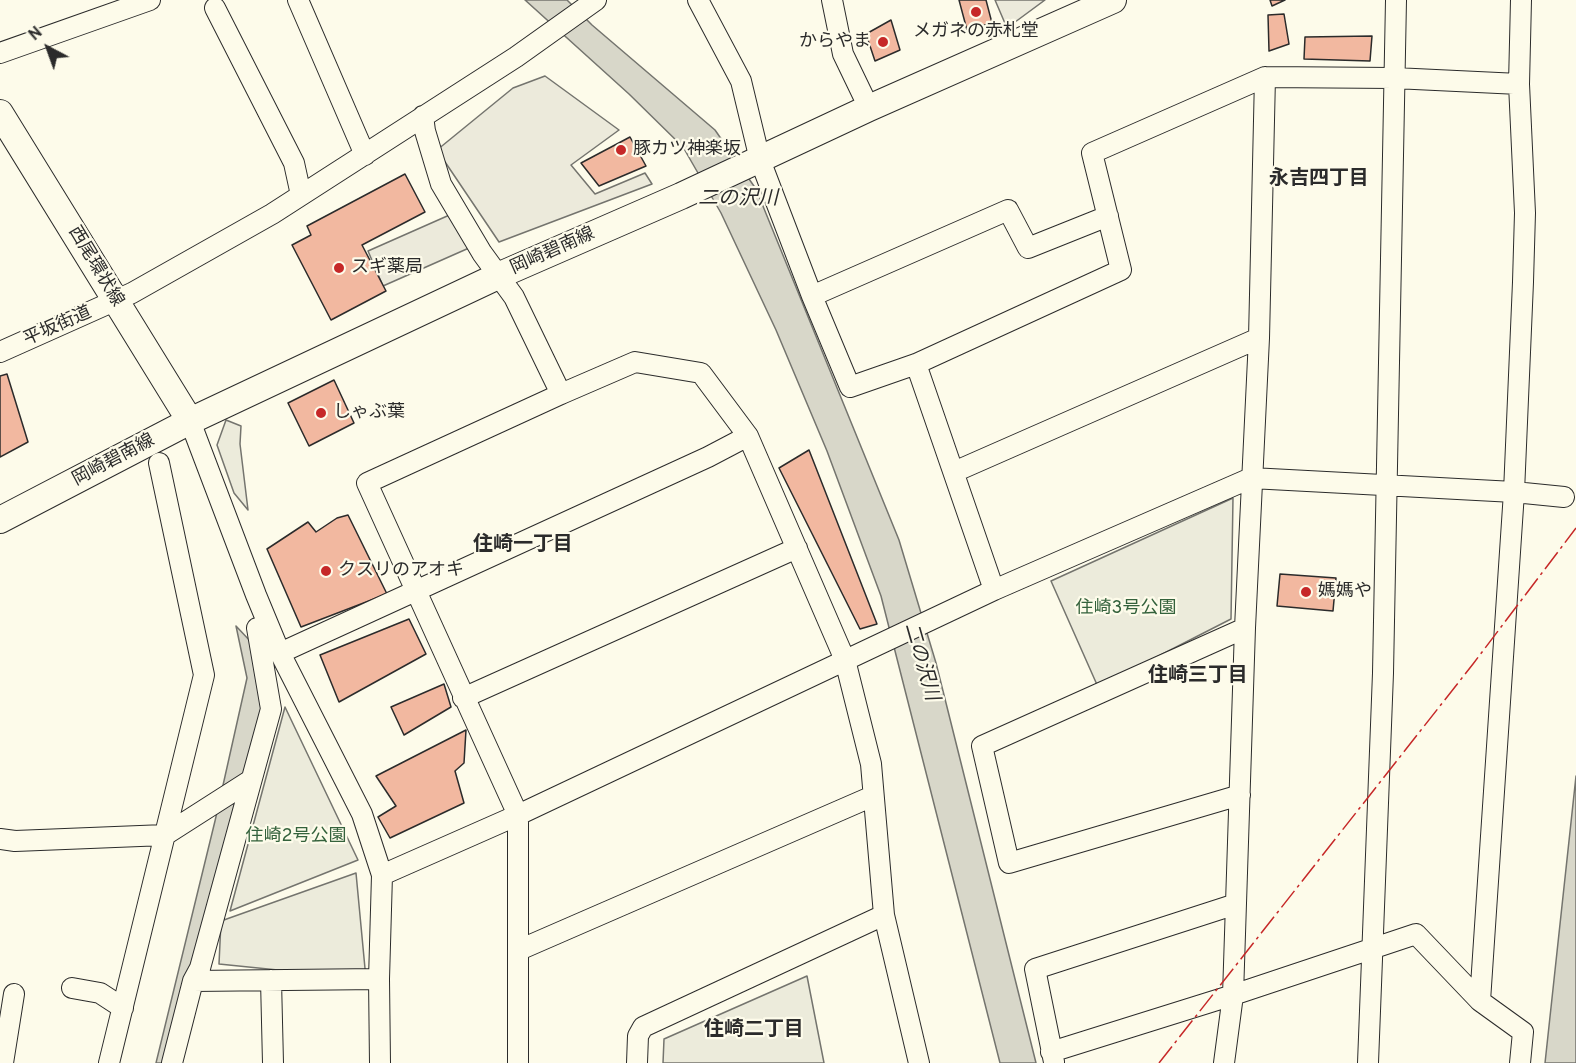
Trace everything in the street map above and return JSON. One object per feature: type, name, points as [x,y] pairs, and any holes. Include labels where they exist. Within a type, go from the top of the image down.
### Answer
[{"type":"main road","name":"岡崎碧南線","points":[[0,520],[190,421],[500,276],[681,196],[868,108],[1113,0]]},
{"type":"main road","name":"西尾環状線","points":[[0,113],[190,421]]},
{"type":"street","points":[[0,53],[150,0]]},
{"type":"street","points":[[298,0],[364,155]]},
{"type":"street","points":[[698,0],[741,81],[760,159],[812,296],[850,387],[916,364],[1121,270],[1092,153],[1265,76],[1394,78],[1519,84]]},
{"type":"street","points":[[832,0],[843,54],[868,108]]},
{"type":"street","points":[[1368,1063],[1388,486],[1396,0]]},
{"type":"street","points":[[1480,1001],[1514,492],[1525,213],[1519,84],[1521,0]]},
{"type":"street","name":"平坂街道","points":[[0,352],[115,301],[272,214],[516,57],[592,3]]},
{"type":"street","points":[[215,8],[294,163],[301,195]]},
{"type":"street","points":[[1224,1063],[1233,995],[1245,628],[1259,338],[1265,76]]},
{"type":"street","points":[[423,116],[424,131],[441,184],[482,253],[514,297],[561,394]]},
{"type":"street","points":[[812,296],[1008,210],[1028,248],[1108,216]]},
{"type":"street","points":[[954,472],[1259,338]]},
{"type":"street","points":[[518,1063],[518,815],[367,483],[635,362],[701,373],[748,435],[845,660],[872,764],[884,915],[919,1063]]},
{"type":"street","points":[[916,364],[994,590]]},
{"type":"street","points":[[190,421],[280,653],[362,814],[382,875],[379,979],[380,1063]]},
{"type":"street","points":[[280,653],[708,457],[748,435]]},
{"type":"street","points":[[109,1063],[204,675],[159,463]]},
{"type":"street","points":[[382,875],[518,815],[994,590],[1251,478],[1514,492],[1564,497]]},
{"type":"street","points":[[464,698],[797,548]]},
{"type":"street","points":[[172,1063],[193,981],[200,968],[246,783],[271,709],[257,628]]},
{"type":"street","points":[[1240,795],[1010,863],[981,746],[1245,628]]},
{"type":"street","points":[[0,839],[15,841],[165,835],[246,783]]},
{"type":"street","points":[[519,950],[873,796]]},
{"type":"street","points":[[1236,904],[1035,969],[1053,1057],[1372,947],[1416,934],[1480,1001],[1523,1032],[1520,1063]]},
{"type":"street","points":[[638,1063],[638,1036],[643,1027],[884,915]]},
{"type":"street","points":[[193,981],[379,979]]},
{"type":"street","points":[[271,980],[273,1063]]},
{"type":"street","points":[[72,988],[100,993],[123,1008]]},
{"type":"street","points":[[3,1063],[14,994]]},
{"type":"green space","points":[[226,420],[241,426],[240,444],[248,510],[234,493],[217,445]]},
{"type":"green space","name":"住崎3号公園","points":[[1233,498],[1231,619],[1098,687],[1051,581]]},
{"type":"green space","name":"住崎2号公園","points":[[285,707],[358,860],[230,911]]},
{"type":"green space","points":[[356,873],[366,979],[219,964],[221,921]]},
{"type":"green space","points":[[807,976],[824,1063],[663,1063],[664,1039]]},
{"type":"shaded area","points":[[995,0],[1045,0],[1007,28]]},
{"type":"shaded area","points":[[545,76],[619,130],[571,165],[595,194],[645,173],[652,184],[499,242],[437,150],[513,88]]},
{"type":"shaded area","points":[[454,213],[469,248],[383,286],[368,251]]},
{"type":"water","name":"二の沢川","points":[[525,0],[567,0],[592,25],[715,130],[756,189],[899,540],[936,663],[1036,1063],[1000,1063],[881,596],[827,451],[776,330],[721,213],[683,147],[629,94]]},
{"type":"water","points":[[236,626],[252,643],[265,704],[170,1063],[156,1063],[247,678]]},
{"type":"water","points":[[1576,776],[1576,1063],[1545,1063]]},
{"type":"building","name":"メガネの赤札堂","points":[[959,0],[986,0],[992,23],[967,30]]},
{"type":"building","points":[[1270,0],[1285,0],[1272,6]]},
{"type":"building","points":[[1284,14],[1289,44],[1269,51],[1268,15]]},
{"type":"building","name":"からやま","points":[[891,20],[900,50],[875,61],[866,34]]},
{"type":"building","points":[[1372,36],[1370,61],[1304,59],[1305,37]]},
{"type":"building","name":"豚カツ神楽坂","points":[[630,137],[646,166],[599,186],[581,163]]},
{"type":"building","name":"スギ薬局","points":[[405,174],[425,212],[362,245],[386,291],[331,320],[292,245],[311,235],[307,226]]},
{"type":"building","points":[[7,374],[28,442],[0,457],[0,376]]},
{"type":"building","name":"しゃぶ葉","points":[[334,380],[354,423],[309,446],[288,403]]},
{"type":"building","points":[[809,450],[877,624],[860,629],[779,468]]},
{"type":"building","name":"クスリのアオキ","points":[[348,515],[387,594],[301,627],[267,549],[308,522],[316,532],[337,518]]},
{"type":"building","name":"媽媽や","points":[[1280,574],[1336,578],[1333,611],[1277,606]]},
{"type":"building","points":[[409,619],[426,654],[339,702],[320,655]]},
{"type":"building","points":[[444,684],[451,707],[404,735],[391,707]]},
{"type":"building","points":[[466,730],[464,763],[455,771],[464,803],[390,838],[378,817],[396,806],[376,776]]},
{"type":"power","points":[[1159,1063],[1473,664],[1576,528]]},
{"type":"place","name":"メガネの赤札堂","points":[[976,12]]},
{"type":"place","name":"からやま","points":[[883,42]]},
{"type":"place","name":"豚カツ神楽坂","points":[[621,150]]},
{"type":"place","name":"スギ薬局","points":[[339,268]]},
{"type":"place","name":"しゃぶ葉","points":[[321,413]]},
{"type":"place","name":"クスリのアオキ","points":[[326,571]]},
{"type":"place","name":"媽媽や","points":[[1306,592]]},
{"type":"district","name":"永吉四丁目","points":[[1319,180]]},
{"type":"district","name":"住崎一丁目","points":[[523,546]]},
{"type":"district","name":"住崎三丁目","points":[[1198,677]]},
{"type":"district","name":"住崎二丁目","points":[[754,1031]]}]
